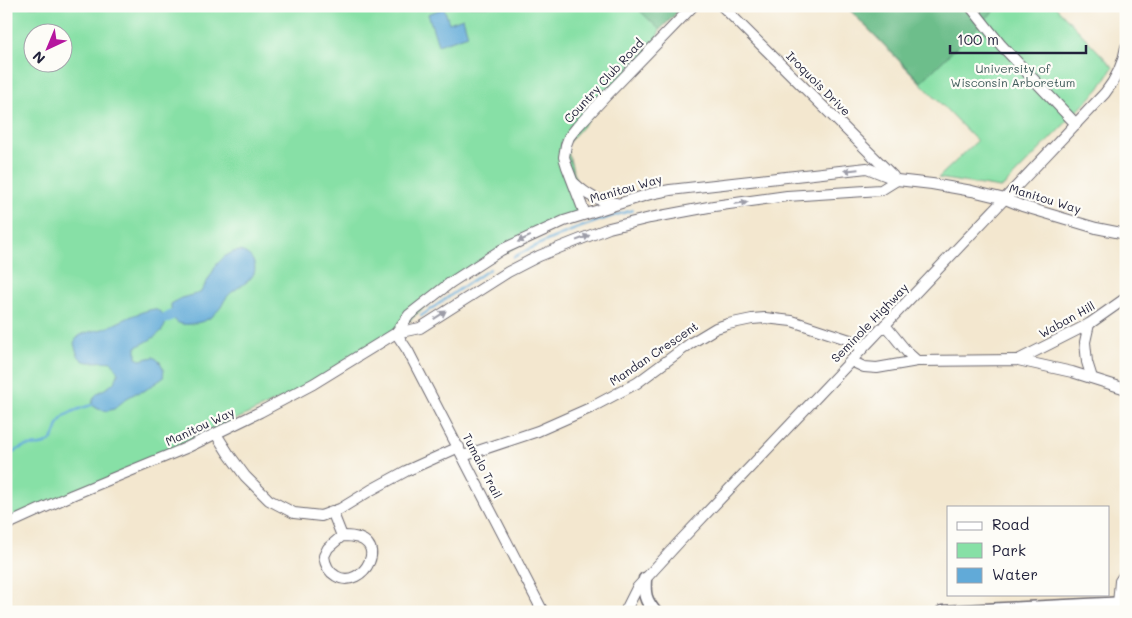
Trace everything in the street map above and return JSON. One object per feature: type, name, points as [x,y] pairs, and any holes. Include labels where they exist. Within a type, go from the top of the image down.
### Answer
[{"type":"main road","points":[[645,579],[644,594],[647,603],[655,612]]},
{"type":"main road","points":[[942,612],[1122,604]]},
{"type":"street","name":"Country Club Road","points":[[585,214],[564,157],[569,137],[693,6]]},
{"type":"street","name":"Iroquois Drive","points":[[722,6],[897,180]]},
{"type":"street","points":[[970,6],[1001,45],[1076,124]]},
{"type":"street","name":"Seminole Highway","points":[[625,612],[637,588],[681,540],[1105,93],[1114,82],[1120,70],[1126,47]]},
{"type":"street","points":[[1114,82],[1126,74]]},
{"type":"street","name":"Manitou Way","points":[[396,333],[409,315],[450,283],[501,250],[564,221],[619,203],[670,190],[867,168],[897,180],[972,191],[1096,228],[1126,234]]},
{"type":"street","name":"Manitou Way","points":[[6,525],[216,434],[313,384],[396,333],[420,328],[508,272],[539,256],[609,228],[714,206],[787,196],[881,190],[897,180]]},
{"type":"street","points":[[573,182],[592,197],[604,202],[619,203]]},
{"type":"street","name":"Waban Hill","points":[[1018,360],[1089,324],[1126,298]]},
{"type":"street","name":"Mandan Crescent","points":[[216,434],[245,476],[269,500],[294,513],[321,516],[340,509],[406,471],[461,452],[538,431],[590,408],[637,383],[690,343],[716,328],[728,324],[752,318],[792,321],[853,341],[862,348]]},
{"type":"street","points":[[1089,324],[1086,342],[1087,362],[1092,378]]},
{"type":"street","points":[[885,325],[917,361]]},
{"type":"street","name":"Tumalo Trail","points":[[396,333],[408,351],[543,612]]},
{"type":"street","points":[[851,360],[864,367],[877,368],[917,361],[1018,360],[1072,372],[1126,389]]},
{"type":"street","points":[[332,512],[342,536]]},
{"type":"street","points":[[342,536],[362,539],[367,544],[371,553],[371,559],[366,569],[352,578],[346,579],[332,573],[327,566],[324,556],[328,548],[342,536]]},
{"type":"street","points":[[1122,604],[1120,581],[1126,572]]},
{"type":"green space","points":[[6,6],[683,6],[660,30],[654,46],[566,145],[585,214],[564,221],[450,283],[396,333],[313,384],[72,495],[6,518]]},
{"type":"green space","points":[[635,6],[683,6],[660,30]]},
{"type":"green space","name":"University of Wisconsin Arboretum","points":[[846,6],[1055,6],[1113,67],[1099,89],[1005,185],[1000,188],[938,178],[977,141]]},
{"type":"green space","points":[[846,6],[999,6],[921,82]]},
{"type":"water","points":[[444,8],[449,23],[463,18],[468,35],[438,45],[428,14]]},
{"type":"water","points":[[240,251],[252,258],[254,263],[255,269],[250,279],[231,293],[225,299],[220,309],[208,319],[191,324],[178,323],[173,317],[171,304],[181,298],[200,293],[217,264],[224,257],[233,252]]},
{"type":"water","points":[[154,309],[163,315],[166,321],[157,335],[136,347],[136,358],[140,360],[154,357],[160,362],[164,370],[163,378],[144,391],[127,398],[114,409],[107,411],[98,409],[92,405],[95,396],[112,385],[118,373],[112,362],[83,361],[76,352],[75,341],[82,334],[106,328],[136,314]]},
{"type":"waterway","points":[[514,257],[572,230],[633,210]]},
{"type":"waterway","points":[[421,316],[490,269]]},
{"type":"waterway","points":[[165,319],[172,315]]},
{"type":"waterway","points":[[6,456],[23,447],[47,443],[54,437],[59,423],[66,415],[92,405]]}]
